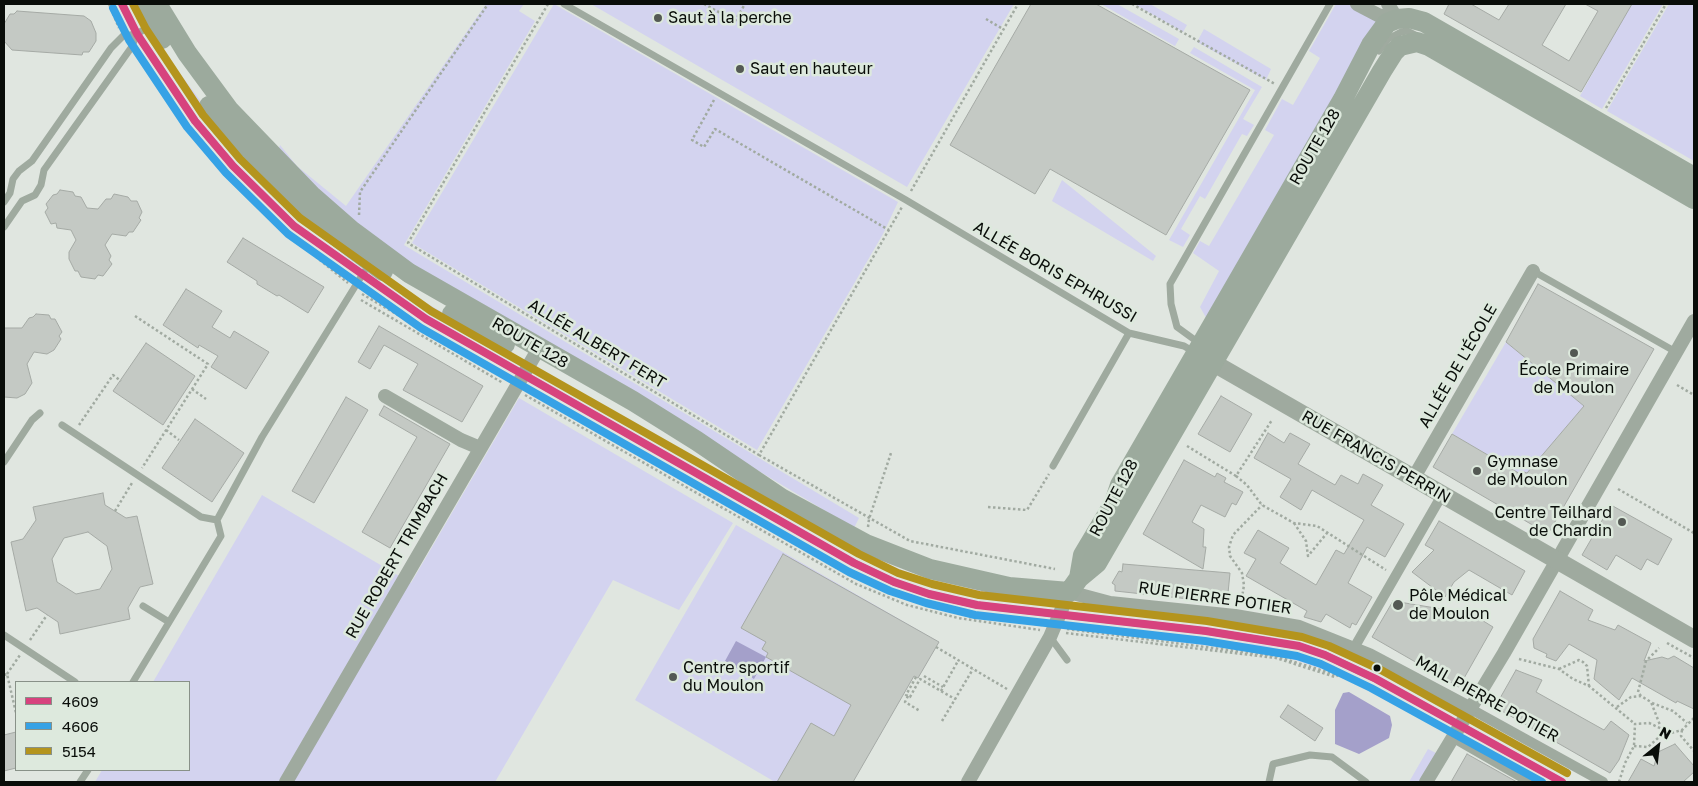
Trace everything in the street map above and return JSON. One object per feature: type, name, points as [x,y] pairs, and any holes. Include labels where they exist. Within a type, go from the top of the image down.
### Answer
[{"type":"main road","name":"ROUTE 128","points":[[141,4],[186,53],[229,110],[311,195],[351,230],[370,263]]},
{"type":"main road","name":"ROUTE 128","points":[[153,19],[194,86],[249,154],[324,227],[370,263],[531,361],[665,421],[756,483],[866,544],[930,570],[1010,587],[1074,585],[1097,563],[1204,354],[1371,45],[1396,15]]},
{"type":"main road","points":[[1396,15],[1424,22],[1694,177]]},
{"type":"main road","name":"ROUTE 128","points":[[1204,354],[1394,52],[1408,42],[1417,42],[1429,46],[1694,199]]},
{"type":"street","points":[[1357,4],[1378,15],[1396,15]]},
{"type":"street","name":"ALLÉE DE L'ÉCOLE","points":[[1413,479],[1533,270]]},
{"type":"street","points":[[1426,782],[1508,645],[1694,321]]},
{"type":"street","name":"RUE FRANCIS PERRIN","points":[[1204,354],[1413,479],[1694,639]]},
{"type":"street","name":"RUE ROBERT TRIMBACH","points":[[286,782],[531,361]]},
{"type":"street","points":[[385,396],[461,440],[480,448]]},
{"type":"street","points":[[1354,648],[1442,495]]},
{"type":"street","points":[[968,782],[1050,637],[1074,585]]},
{"type":"street","name":"RUE PIERRE POTIER","points":[[1074,585],[1110,602],[1235,616],[1281,624],[1326,636],[1354,648]]},
{"type":"street","name":"MAIL PIERRE POTIER","points":[[1354,648],[1469,708],[1603,782]]},
{"type":"street","points":[[1452,738],[1530,782]]},
{"type":"lane","points":[[122,4],[153,19]]},
{"type":"lane","name":"ALLÉE BORIS EPHRUSSI","points":[[564,4],[906,200],[1129,334],[1184,346],[1204,354]]},
{"type":"lane","points":[[1204,354],[1177,327],[1171,304],[1170,284],[1330,4]]},
{"type":"lane","points":[[1361,82],[1388,39],[1396,15],[1412,33],[1429,46]]},
{"type":"lane","points":[[4,202],[10,193],[13,179],[19,171],[32,161],[119,39],[153,19]]},
{"type":"lane","points":[[4,227],[22,201],[35,194],[41,185],[44,170],[104,84],[153,19]]},
{"type":"lane","points":[[92,75],[104,84]]},
{"type":"lane","points":[[32,161],[44,170]]},
{"type":"lane","points":[[10,193],[22,201]]},
{"type":"lane","points":[[134,681],[221,536],[217,520],[262,437],[370,263]]},
{"type":"lane","points":[[1533,270],[1676,352]]},
{"type":"lane","points":[[1053,466],[1129,334]]},
{"type":"lane","points":[[531,361],[854,563],[894,582],[929,594],[977,605],[1206,631],[1298,646],[1325,655],[1376,679],[1562,782]]},
{"type":"lane","points":[[4,462],[32,420],[40,413]]},
{"type":"lane","points":[[62,425],[201,517],[217,520]]},
{"type":"lane","points":[[143,606],[169,622]]},
{"type":"lane","points":[[4,636],[73,681]]},
{"type":"lane","points":[[1050,637],[1067,660]]},
{"type":"lane","points":[[1269,782],[1273,764],[1310,755],[1332,757],[1366,782]]},
{"type":"lane","points":[[80,782],[87,771]]},
{"type":"path","points":[[351,230],[360,212],[360,192],[488,4]]},
{"type":"path","name":"ALLÉE ALBERT FERT","points":[[548,4],[408,244],[759,455]]},
{"type":"path","points":[[704,4],[735,21],[745,4]]},
{"type":"path","points":[[1018,4],[759,455],[910,541],[1055,569]]},
{"type":"path","points":[[1132,4],[1281,88]]},
{"type":"path","points":[[1602,114],[1666,4]]},
{"type":"path","points":[[986,19],[1003,29]]},
{"type":"path","points":[[719,92],[692,140],[704,147],[714,129],[889,230]]},
{"type":"path","points":[[115,511],[208,364],[135,316]]},
{"type":"path","points":[[74,433],[113,376],[121,380]]},
{"type":"path","points":[[1677,385],[1694,395]]},
{"type":"path","points":[[192,389],[206,399]]},
{"type":"path","points":[[1236,476],[1272,420]]},
{"type":"path","points":[[166,430],[179,440]]},
{"type":"path","points":[[1187,446],[1199,451],[1236,476],[1247,485],[1262,506],[1294,523],[1317,526],[1396,575]]},
{"type":"path","points":[[866,544],[869,519],[891,453]]},
{"type":"path","points":[[988,507],[1028,510],[1053,466]]},
{"type":"path","points":[[1618,489],[1694,533]]},
{"type":"path","points":[[1240,607],[1244,585],[1242,573],[1230,556],[1228,547],[1233,535],[1262,506]]},
{"type":"path","points":[[1294,523],[1306,541],[1308,556],[1327,533]]},
{"type":"path","points":[[936,647],[1017,694]]},
{"type":"path","points":[[1659,648],[1646,661],[1638,692],[1651,702],[1673,711],[1687,724]]},
{"type":"path","points":[[1519,658],[1558,669],[1572,679],[1589,686],[1617,707],[1635,724],[1634,746],[1625,763],[1619,782]]},
{"type":"path","points":[[1558,669],[1579,660],[1583,662],[1587,666],[1589,686]]},
{"type":"path","points":[[941,691],[958,661]]},
{"type":"path","points":[[942,721],[973,669]]},
{"type":"path","points":[[4,675],[7,674],[15,709]]},
{"type":"path","points":[[924,676],[943,687]]},
{"type":"path","points":[[916,677],[906,695],[908,696],[905,702],[920,711]]},
{"type":"path","points":[[908,696],[910,697],[920,680],[955,699]]},
{"type":"path","points":[[1617,707],[1631,697],[1641,696]]},
{"type":"path","points":[[1651,702],[1661,726]]},
{"type":"path","points":[[1694,718],[1682,730],[1681,736],[1694,751]]},
{"type":"path","points":[[1635,724],[1643,722],[1661,726],[1671,733],[1682,730]]},
{"type":"path","points":[[1634,746],[1648,747],[1667,730]]},
{"type":"shaded area","points":[[486,4],[524,4],[519,11],[535,21],[404,245],[859,518],[854,528],[408,261],[340,211],[277,154],[280,145],[297,166],[346,206]]},
{"type":"shaded area","points":[[554,4],[898,202],[883,234],[757,450],[412,243]]},
{"type":"shaded area","points":[[591,4],[1014,4],[907,187]]},
{"type":"shaded area","points":[[1101,4],[1117,4],[1179,39],[1175,46]]},
{"type":"shaded area","points":[[1134,4],[1150,4],[1187,25],[1183,32]]},
{"type":"shaded area","points":[[1336,4],[1349,4],[1378,21],[1209,323],[1200,307],[1219,271],[1193,253],[1200,241],[1209,246],[1274,135],[1265,130],[1282,99],[1293,105],[1320,58],[1309,51]]},
{"type":"shaded area","points":[[1631,4],[1663,4],[1602,109],[1580,96]]},
{"type":"shaded area","points":[[1669,4],[1694,4],[1694,161],[1607,111]]},
{"type":"shaded area","points":[[1204,29],[1271,69],[1266,80],[1197,42]]},
{"type":"shaded area","points":[[153,46],[164,52],[220,127],[353,257],[353,262],[283,205],[251,173],[202,116]]},
{"type":"shaded area","points":[[1194,47],[1262,87],[1243,119],[1254,125],[1247,136],[1242,134],[1205,199],[1200,196],[1181,229],[1190,235],[1183,247],[1169,240],[1255,90],[1190,53]]},
{"type":"shaded area","points":[[1062,180],[1156,256],[1153,261],[1052,201]]},
{"type":"shaded area","points":[[405,291],[514,353],[517,364],[402,296]]},
{"type":"shaded area","points":[[1506,342],[1584,406],[1539,459],[1546,480],[1525,472],[1522,475],[1452,434]]},
{"type":"shaded area","points":[[553,379],[563,382],[848,546],[919,577],[952,586],[1042,599],[1041,606],[951,592],[892,573],[814,533],[545,380]]},
{"type":"shaded area","points":[[519,398],[733,523],[679,610],[613,580],[495,782],[95,782],[101,771],[190,771],[190,681],[154,681],[262,495],[411,583]]},
{"type":"shaded area","points":[[736,525],[939,642],[918,678],[914,676],[853,782],[775,782],[635,700]]},
{"type":"shaded area","points":[[1110,607],[1281,628],[1344,648],[1341,653],[1319,644],[1281,634],[1225,625],[1109,613]]},
{"type":"shaded area","points":[[1107,627],[1261,645],[1297,653],[1335,666],[1332,672],[1276,654],[1106,633]]},
{"type":"shaded area","points":[[736,641],[766,657],[754,679],[725,661]]},
{"type":"shaded area","points":[[1349,692],[1390,716],[1392,725],[1389,738],[1359,754],[1335,744],[1335,710],[1343,693]]},
{"type":"shaded area","points":[[1428,749],[1436,753],[1420,782],[1409,782]]},
{"type":"building","points":[[1031,4],[1096,4],[1250,90],[1166,235],[1050,169],[1035,194],[950,145]]},
{"type":"building","points":[[1449,4],[1471,4],[1499,20],[1509,4],[1566,4],[1542,45],[1569,61],[1598,11],[1585,4],[1632,4],[1581,92],[1444,14]]},
{"type":"building","points":[[17,11],[84,16],[91,21],[96,33],[96,41],[89,52],[83,52],[82,55],[12,50],[4,41],[4,24],[10,14],[14,14]]},
{"type":"building","points":[[60,190],[73,192],[75,196],[81,197],[87,208],[98,209],[106,199],[111,199],[114,194],[128,197],[131,201],[137,201],[142,212],[139,218],[141,220],[133,232],[129,232],[126,236],[112,234],[105,245],[111,256],[109,260],[112,264],[103,276],[98,275],[95,279],[81,277],[78,271],[75,271],[69,259],[69,252],[76,240],[71,230],[57,228],[56,223],[51,224],[45,212],[48,208],[46,204]]},
{"type":"building","points":[[243,238],[324,287],[308,313],[257,284],[257,281],[227,262]]},
{"type":"building","points":[[1538,284],[1654,349],[1548,534],[1433,467],[1452,434],[1522,475],[1524,472],[1527,473],[1584,406],[1506,342]]},
{"type":"building","points":[[186,289],[222,311],[212,327],[230,338],[234,331],[269,352],[246,389],[211,367],[218,356],[199,345],[198,348],[163,325]]},
{"type":"building","points":[[36,314],[49,315],[51,319],[55,319],[62,332],[59,336],[61,339],[54,350],[47,354],[34,352],[27,364],[32,383],[25,394],[17,398],[4,397],[4,328],[22,328],[29,318]]},
{"type":"building","points":[[379,326],[483,386],[462,422],[403,390],[418,364],[384,345],[370,369],[358,362]]},
{"type":"building","points":[[146,343],[195,376],[163,425],[113,391]]},
{"type":"building","points":[[1221,396],[1252,414],[1230,452],[1198,434]]},
{"type":"building","points":[[346,397],[368,410],[314,503],[292,491]]},
{"type":"building","points":[[384,406],[450,444],[390,548],[362,532],[417,437],[379,415]]},
{"type":"building","points":[[195,419],[244,453],[212,502],[162,468]]},
{"type":"building","points":[[1268,433],[1284,443],[1290,433],[1310,444],[1298,464],[1335,485],[1341,475],[1358,484],[1363,474],[1383,485],[1371,505],[1404,524],[1385,557],[1367,547],[1348,583],[1372,597],[1356,625],[1352,623],[1350,628],[1326,614],[1321,622],[1304,617],[1307,611],[1246,576],[1256,559],[1244,553],[1258,530],[1289,548],[1280,563],[1316,585],[1336,550],[1344,554],[1364,520],[1312,490],[1301,510],[1280,497],[1291,479],[1254,458]]},
{"type":"building","points":[[1184,460],[1215,477],[1217,473],[1226,478],[1224,482],[1243,492],[1236,505],[1232,503],[1225,517],[1201,505],[1192,522],[1204,529],[1203,547],[1206,547],[1203,569],[1143,534]]},
{"type":"building","points":[[103,493],[105,505],[126,518],[137,516],[153,584],[140,587],[128,608],[130,619],[60,634],[58,622],[37,608],[26,611],[11,542],[23,539],[36,520],[33,507]],"holes":[[[88,532],[107,546],[112,569],[100,589],[76,594],[57,582],[52,559],[64,538]]]},
{"type":"building","name":"Centre Teilhard de Chardin","points":[[1611,505],[1672,539],[1658,565],[1647,559],[1641,570],[1616,555],[1607,570],[1582,555]]},
{"type":"building","points":[[1439,521],[1525,571],[1512,595],[1469,570],[1454,582],[1445,597],[1412,572],[1434,550],[1425,545]]},
{"type":"building","points":[[783,554],[939,642],[918,678],[914,676],[853,782],[777,782],[811,723],[834,736],[851,705],[766,657],[768,653],[762,649],[766,642],[741,628]]},
{"type":"building","points":[[1123,564],[1230,573],[1227,603],[1115,591],[1115,585],[1112,583],[1119,571],[1122,572]]},
{"type":"building","points":[[1560,591],[1593,610],[1588,620],[1615,630],[1618,625],[1651,643],[1644,661],[1662,657],[1668,659],[1674,656],[1694,668],[1694,709],[1677,701],[1676,703],[1632,678],[1619,700],[1594,679],[1597,660],[1569,644],[1556,661],[1546,657],[1547,654],[1534,648],[1533,639]]},
{"type":"building","points":[[1393,601],[1472,614],[1493,627],[1459,687],[1372,637]]},
{"type":"building","points":[[1516,670],[1542,680],[1536,692],[1604,730],[1611,721],[1629,735],[1619,760],[1610,773],[1495,707]]},
{"type":"building","points":[[1288,705],[1323,728],[1315,741],[1280,717]]},
{"type":"building","points":[[15,732],[15,768],[4,771],[4,735]]},
{"type":"building","points":[[1675,744],[1694,766],[1694,772],[1683,782],[1628,782],[1641,759],[1654,766],[1658,752]]},
{"type":"building","points":[[1467,754],[1517,782],[1451,782]]},
{"type":"transit line","name":"4609","points":[[122,4],[137,34],[195,121],[233,166],[294,226],[426,319],[854,563],[894,582],[929,594],[977,605],[1206,631],[1299,646],[1325,655],[1376,679],[1562,782]]},
{"type":"transit line","name":"5154","points":[[133,4],[146,29],[203,115],[240,159],[300,218],[431,311],[859,554],[898,573],[932,584],[979,595],[1207,621],[1302,637],[1329,646],[1381,670],[1567,773]]},
{"type":"transit line","name":"4606","points":[[113,8],[129,40],[187,127],[226,173],[288,234],[421,328],[849,572],[890,591],[926,603],[975,615],[1205,641],[1297,656],[1321,664],[1371,688],[1542,782]]},
{"type":"place","name":"Saut à la perche","points":[[658,18]]},
{"type":"place","name":"Saut en hauteur","points":[[740,69]]},
{"type":"place","name":"École Primaire de Moulon","points":[[1574,353]]},
{"type":"place","name":"Gymnase de Moulon","points":[[1477,471]]},
{"type":"place","name":"Centre Teilhard de Chardin","points":[[1622,522]]},
{"type":"place","name":"Pôle Médical de Moulon","points":[[1398,605]]},
{"type":"place","name":"Centre sportif du Moulon","points":[[673,677]]}]
